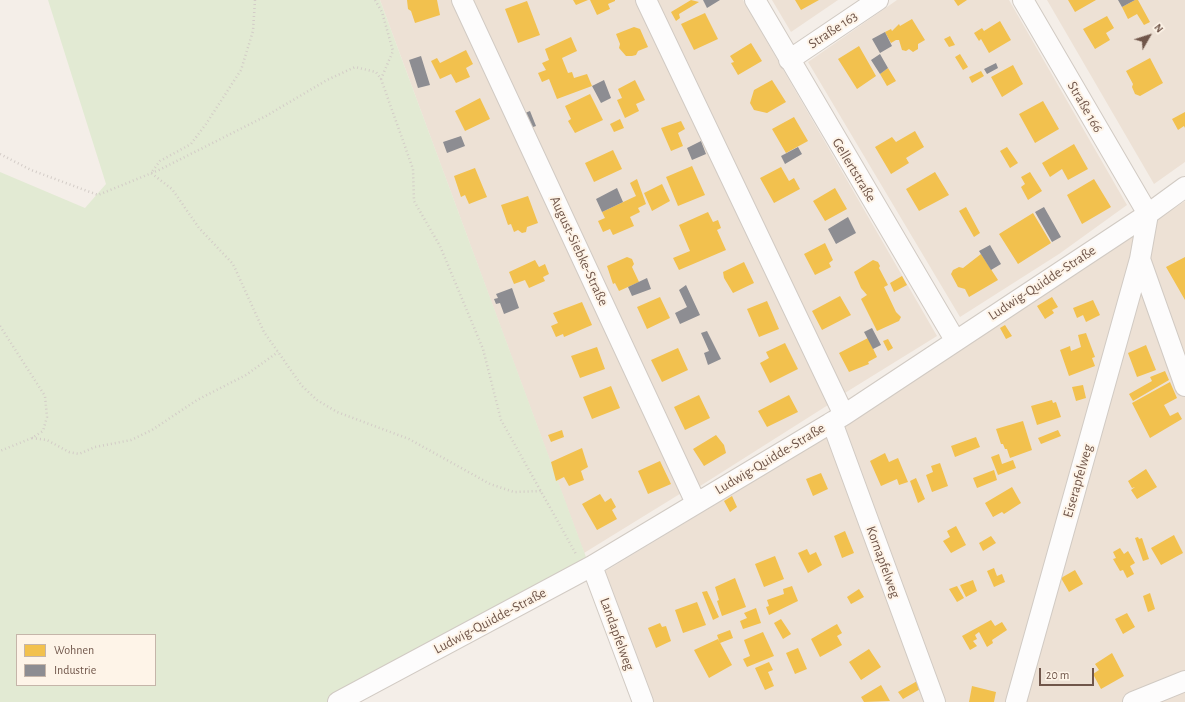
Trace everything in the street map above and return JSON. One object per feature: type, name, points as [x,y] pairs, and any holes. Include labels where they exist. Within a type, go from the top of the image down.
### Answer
[{"type":"street","name":"August-Siebke-Straße","points":[[462,0],[696,503]]},
{"type":"street","points":[[646,0],[838,419]]},
{"type":"street","name":"Gellertstraße","points":[[755,0],[955,340]]},
{"type":"street","name":"Straße 163","points":[[789,60],[878,0]]},
{"type":"street","name":"Straße 166","points":[[1023,0],[1148,214]]},
{"type":"street","name":"Ludwig-Quidde-Straße","points":[[338,702],[588,568],[838,419],[955,340],[1148,214],[1185,187]]},
{"type":"street","name":"Eiserapfelweg","points":[[1016,702],[1140,259],[1148,214]]},
{"type":"street","points":[[1140,259],[1185,386]]},
{"type":"street","name":"Kornapfelweg","points":[[838,419],[935,702]]},
{"type":"street","name":"Landapfelweg","points":[[588,568],[642,702]]},
{"type":"street","points":[[1133,702],[1185,681]]},
{"type":"path","points":[[151,173],[160,161],[191,144],[206,124],[241,70],[253,31],[255,0]]},
{"type":"path","points":[[375,0],[382,12],[393,51],[381,79]]},
{"type":"path","points":[[0,154],[31,170],[98,195],[151,173],[266,116],[327,80],[354,67],[376,72],[381,79],[413,168],[414,201],[440,246],[483,349],[502,420],[588,568]]},
{"type":"path","points":[[151,173],[172,189],[199,228],[233,264],[257,320],[302,386],[317,400],[337,412],[409,438],[490,484],[514,492],[542,491]]},
{"type":"path","points":[[0,326],[45,396],[47,417],[43,431],[32,438],[0,451]]},
{"type":"path","points":[[32,438],[47,440],[69,452],[79,454],[95,447],[131,440],[152,430],[197,400],[246,375],[278,352]]},
{"type":"shaded area","points":[[380,0],[452,0],[683,492],[584,553]]},
{"type":"shaded area","points":[[467,0],[639,0],[828,405],[697,488]]},
{"type":"shaded area","points":[[654,0],[743,0],[937,336],[840,396]]},
{"type":"shaded area","points":[[772,0],[838,0],[791,32]]},
{"type":"shaded area","points":[[897,0],[1009,0],[1127,205],[1059,254],[960,317],[808,62]]},
{"type":"shaded area","points":[[1047,0],[1185,0],[1185,162],[1154,184]]},
{"type":"shaded area","points":[[1185,201],[1185,702],[639,702],[594,578],[827,437]]},
{"type":"green space","points":[[48,0],[380,0],[586,557],[515,601],[331,702],[0,702],[0,172],[85,208],[106,184]]},
{"type":"building: Wohnen","points":[[407,0],[437,0],[440,15],[415,23],[411,11],[408,9]]},
{"type":"building: Wohnen","points":[[573,0],[588,0],[576,5]]},
{"type":"building: Wohnen","points":[[590,0],[615,1],[608,4],[610,9],[597,15]]},
{"type":"building: Wohnen","points":[[691,0],[699,2],[679,14],[680,18],[676,21],[671,12]]},
{"type":"building: Wohnen","points":[[795,0],[819,0],[801,10]]},
{"type":"building: Wohnen","points":[[954,0],[967,0],[958,6]]},
{"type":"building: Wohnen","points":[[1068,0],[1096,0],[1075,12]]},
{"type":"building: Wohnen","points":[[1135,0],[1138,0],[1150,22],[1144,25],[1137,14],[1128,19],[1122,7]]},
{"type":"building: Wohnen","points":[[527,1],[540,35],[518,43],[505,9]]},
{"type":"building: Wohnen","points":[[705,13],[718,39],[694,50],[681,24]]},
{"type":"building: Wohnen","points":[[1107,16],[1114,28],[1106,33],[1110,40],[1095,49],[1083,29]]},
{"type":"building: Wohnen","points":[[912,19],[925,40],[918,44],[918,49],[913,52],[909,49],[906,51],[902,50],[899,40],[891,43],[885,32],[891,29],[892,31],[899,24],[900,26]]},
{"type":"building: Wohnen","points":[[1000,21],[1011,40],[989,53],[981,39],[979,41],[974,33],[982,28],[984,31]]},
{"type":"building: Wohnen","points":[[634,27],[640,29],[648,47],[638,51],[636,55],[626,56],[619,48],[620,44],[616,34]]},
{"type":"building: Wohnen","points":[[950,36],[955,45],[949,47],[944,39]]},
{"type":"building: Wohnen","points":[[571,37],[577,51],[562,58],[568,73],[572,72],[574,78],[587,74],[592,86],[557,99],[549,79],[542,82],[538,73],[546,70],[542,63],[549,60],[545,49]]},
{"type":"building: Wohnen","points":[[751,43],[762,61],[738,75],[731,63],[734,62],[730,56]]},
{"type":"building: Wohnen","points":[[859,46],[876,76],[857,89],[838,59]]},
{"type":"building: Wohnen","points":[[466,50],[473,64],[466,68],[470,77],[456,83],[451,74],[440,79],[431,61],[437,58],[440,63]]},
{"type":"building: Wohnen","points":[[960,54],[968,67],[963,70],[955,57]]},
{"type":"building: Wohnen","points":[[1150,58],[1163,83],[1140,96],[1135,94],[1132,87],[1133,84],[1126,71]]},
{"type":"building: Wohnen","points":[[1013,65],[1023,84],[1002,97],[991,77]]},
{"type":"building: Wohnen","points":[[888,68],[896,81],[887,86],[880,74]]},
{"type":"building: Wohnen","points":[[981,71],[984,76],[972,83],[969,77]]},
{"type":"building: Wohnen","points":[[635,80],[645,100],[636,104],[639,111],[625,118],[617,100],[622,98],[618,89]]},
{"type":"building: Wohnen","points":[[772,80],[786,102],[767,113],[754,110],[750,103],[754,90]]},
{"type":"building: Wohnen","points":[[590,94],[603,120],[575,133],[568,121],[571,119],[565,106]]},
{"type":"building: Wohnen","points":[[480,98],[490,119],[465,131],[455,111]]},
{"type":"building: Wohnen","points":[[1043,101],[1059,129],[1035,143],[1019,114]]},
{"type":"building: Wohnen","points":[[1185,112],[1185,128],[1184,126],[1178,130],[1172,119]]},
{"type":"building: Wohnen","points":[[794,117],[808,141],[786,153],[772,129]]},
{"type":"building: Wohnen","points":[[620,119],[624,128],[614,132],[610,124]]},
{"type":"building: Wohnen","points":[[681,121],[685,129],[678,133],[683,146],[671,151],[661,128]]},
{"type":"building: Wohnen","points":[[915,131],[924,147],[906,158],[909,163],[891,174],[875,147],[892,137],[896,142]]},
{"type":"building: Wohnen","points":[[1074,144],[1088,169],[1068,180],[1062,169],[1050,177],[1042,163]]},
{"type":"building: Wohnen","points":[[1007,147],[1018,163],[1010,168],[1000,151]]},
{"type":"building: Wohnen","points":[[613,150],[622,169],[594,182],[585,163]]},
{"type":"building: Wohnen","points":[[692,166],[705,195],[678,206],[666,177]]},
{"type":"building: Wohnen","points":[[781,167],[789,181],[794,178],[800,189],[774,203],[760,178]]},
{"type":"building: Wohnen","points":[[475,168],[487,197],[469,204],[465,195],[461,197],[454,176]]},
{"type":"building: Wohnen","points":[[935,172],[949,195],[919,211],[906,189]]},
{"type":"building: Wohnen","points":[[1030,172],[1042,191],[1028,200],[1021,187],[1025,184],[1021,177]]},
{"type":"building: Wohnen","points":[[637,179],[646,204],[638,208],[640,212],[630,217],[634,226],[613,235],[610,229],[603,232],[598,221],[605,218],[602,212],[636,196],[630,183]]},
{"type":"building: Wohnen","points":[[1094,179],[1111,207],[1082,224],[1067,195]]},
{"type":"building: Wohnen","points":[[662,184],[670,201],[652,211],[644,193]]},
{"type":"building: Wohnen","points":[[835,188],[847,209],[825,221],[813,201]]},
{"type":"building: Wohnen","points":[[528,196],[538,223],[527,227],[526,232],[522,233],[518,230],[514,232],[511,224],[508,225],[501,205]]},
{"type":"building: Wohnen","points":[[966,207],[980,233],[974,237],[959,211]]},
{"type":"building: Wohnen","points":[[708,212],[713,222],[718,220],[721,228],[717,230],[726,250],[679,270],[673,258],[690,251],[679,225]]},
{"type":"building: Wohnen","points":[[1033,213],[1051,243],[1018,264],[999,234]]},
{"type":"building: Wohnen","points":[[825,243],[833,260],[829,263],[831,267],[815,275],[804,254]]},
{"type":"building: Wohnen","points":[[981,254],[998,280],[969,297],[965,289],[958,287],[951,274],[953,270],[959,267],[963,268]]},
{"type":"building: Wohnen","points":[[627,257],[632,259],[634,264],[632,267],[639,282],[619,291],[615,283],[613,284],[607,266]]},
{"type":"building: Wohnen","points":[[1185,257],[1185,300],[1166,267]]},
{"type":"building: Wohnen","points":[[535,260],[539,267],[545,264],[549,274],[543,277],[545,281],[529,288],[525,280],[514,284],[509,272]]},
{"type":"building: Wohnen","points":[[873,260],[878,262],[880,266],[879,268],[888,285],[884,287],[896,312],[901,317],[899,321],[877,331],[861,299],[867,295],[861,288],[854,272]]},
{"type":"building: Wohnen","points":[[744,262],[754,283],[733,293],[724,278],[723,272]]},
{"type":"building: Wohnen","points":[[902,276],[907,285],[894,292],[890,283]]},
{"type":"building: Wohnen","points":[[840,296],[851,315],[822,330],[812,311]]},
{"type":"building: Wohnen","points":[[660,297],[670,318],[647,329],[637,307]]},
{"type":"building: Wohnen","points":[[1052,297],[1058,307],[1052,310],[1054,313],[1045,319],[1037,306]]},
{"type":"building: Wohnen","points":[[1093,300],[1100,315],[1086,322],[1083,315],[1077,318],[1073,308]]},
{"type":"building: Wohnen","points":[[767,301],[779,329],[759,337],[747,309]]},
{"type":"building: Wohnen","points":[[582,302],[592,325],[564,337],[563,334],[556,337],[551,326],[558,323],[553,313]]},
{"type":"building: Wohnen","points":[[1005,325],[1012,336],[1006,339],[1000,328]]},
{"type":"building: Wohnen","points":[[1086,333],[1095,357],[1092,358],[1095,366],[1069,376],[1060,350],[1070,346],[1071,351],[1081,347],[1078,335]]},
{"type":"building: Wohnen","points":[[868,338],[877,357],[868,362],[869,364],[849,372],[839,353]]},
{"type":"building: Wohnen","points":[[888,339],[893,348],[888,351],[883,341]]},
{"type":"building: Wohnen","points":[[785,343],[798,369],[770,383],[760,363],[769,358],[766,352]]},
{"type":"building: Wohnen","points":[[1146,345],[1156,370],[1137,377],[1128,353]]},
{"type":"building: Wohnen","points":[[597,347],[605,369],[580,378],[571,356]]},
{"type":"building: Wohnen","points":[[678,348],[688,370],[662,382],[651,360]]},
{"type":"building: Wohnen","points":[[1165,371],[1169,380],[1133,401],[1129,394],[1152,381],[1150,377]]},
{"type":"building: Wohnen","points":[[1170,382],[1177,398],[1164,405],[1170,416],[1178,412],[1182,419],[1150,438],[1132,403]]},
{"type":"building: Wohnen","points":[[1083,385],[1086,398],[1076,401],[1072,387]]},
{"type":"building: Wohnen","points":[[611,386],[620,408],[592,419],[583,397]]},
{"type":"building: Wohnen","points":[[699,395],[710,418],[685,430],[674,407]]},
{"type":"building: Wohnen","points":[[789,395],[798,412],[767,427],[758,411]]},
{"type":"building: Wohnen","points":[[1052,400],[1053,403],[1056,402],[1061,417],[1037,425],[1031,406]]},
{"type":"building: Wohnen","points":[[1023,421],[1032,450],[1010,458],[1007,449],[1005,449],[1003,444],[1001,444],[996,429]]},
{"type":"building: Wohnen","points":[[562,430],[564,437],[551,442],[548,435]]},
{"type":"building: Wohnen","points":[[1058,430],[1061,436],[1041,444],[1038,438]]},
{"type":"building: Wohnen","points":[[716,435],[724,445],[726,453],[704,466],[693,449]]},
{"type":"building: Wohnen","points":[[976,437],[980,447],[955,457],[951,446]]},
{"type":"building: Wohnen","points":[[582,448],[588,467],[581,471],[584,480],[569,486],[564,477],[556,481],[551,462]]},
{"type":"building: Wohnen","points":[[885,453],[889,462],[898,458],[908,482],[899,485],[897,479],[881,486],[870,461]]},
{"type":"building: Wohnen","points":[[999,454],[1002,464],[1013,460],[1016,468],[998,475],[991,457]]},
{"type":"building: Wohnen","points":[[660,461],[671,484],[648,494],[638,471]]},
{"type":"building: Wohnen","points":[[940,463],[948,486],[932,492],[926,475],[933,472],[931,466]]},
{"type":"building: Wohnen","points":[[1146,469],[1157,487],[1137,499],[1131,490],[1135,487],[1132,488],[1128,481]]},
{"type":"building: Wohnen","points":[[994,470],[997,480],[977,488],[973,478]]},
{"type":"building: Wohnen","points":[[821,473],[828,489],[813,496],[806,479]]},
{"type":"building: Wohnen","points":[[916,478],[925,499],[918,503],[910,481]]},
{"type":"building: Wohnen","points":[[1012,487],[1021,503],[1004,514],[1002,512],[993,517],[985,503]]},
{"type":"building: Wohnen","points":[[600,494],[605,502],[611,498],[616,507],[612,510],[617,519],[597,530],[582,504]]},
{"type":"building: Wohnen","points":[[732,496],[737,507],[730,512],[724,501]]},
{"type":"building: Wohnen","points":[[956,526],[966,545],[951,553],[943,541],[950,537],[947,531]]},
{"type":"building: Wohnen","points":[[845,531],[854,553],[842,558],[834,536]]},
{"type":"building: Wohnen","points":[[1174,535],[1183,553],[1161,565],[1151,548]]},
{"type":"building: Wohnen","points":[[991,536],[996,543],[983,551],[979,543]]},
{"type":"building: Wohnen","points":[[1138,537],[1139,539],[1142,538],[1149,559],[1143,561],[1135,538]]},
{"type":"building: Wohnen","points":[[1120,548],[1124,554],[1128,551],[1135,563],[1130,566],[1134,574],[1127,578],[1123,570],[1120,571],[1113,559],[1116,558],[1113,552]]},
{"type":"building: Wohnen","points":[[807,549],[810,555],[816,552],[822,565],[808,573],[798,553]]},
{"type":"building: Wohnen","points":[[775,556],[784,579],[764,587],[755,564]]},
{"type":"building: Wohnen","points":[[994,568],[997,576],[1002,574],[1005,582],[994,587],[987,571]]},
{"type":"building: Wohnen","points":[[1075,570],[1083,584],[1069,592],[1061,578]]},
{"type":"building: Wohnen","points":[[735,578],[746,607],[722,616],[717,601],[719,600],[715,587]]},
{"type":"building: Wohnen","points":[[973,580],[977,591],[966,597],[960,585]]},
{"type":"building: Wohnen","points":[[792,586],[798,601],[769,615],[766,607],[769,606],[767,600],[784,594],[783,589]]},
{"type":"building: Wohnen","points":[[957,586],[964,598],[957,602],[949,589]]},
{"type":"building: Wohnen","points":[[859,589],[864,597],[851,604],[847,597]]},
{"type":"building: Wohnen","points":[[707,591],[719,617],[713,620],[702,592]]},
{"type":"building: Wohnen","points":[[1150,593],[1155,609],[1148,612],[1143,596]]},
{"type":"building: Wohnen","points":[[697,602],[706,625],[683,633],[675,610]]},
{"type":"building: Wohnen","points":[[756,608],[761,623],[743,629],[740,621],[747,618],[744,613]]},
{"type":"building: Wohnen","points":[[1127,613],[1135,627],[1123,634],[1115,619]]},
{"type":"building: Wohnen","points":[[781,619],[791,634],[783,639],[774,623]]},
{"type":"building: Wohnen","points":[[991,620],[995,626],[1002,622],[1007,630],[992,640],[993,643],[987,647],[979,632],[975,635],[977,639],[973,641],[977,646],[970,650],[962,636]]},
{"type":"building: Wohnen","points":[[660,623],[662,627],[666,626],[671,641],[656,648],[648,628]]},
{"type":"building: Wohnen","points":[[837,624],[842,633],[837,636],[842,645],[820,657],[811,639]]},
{"type":"building: Wohnen","points":[[730,630],[733,638],[720,643],[717,635]]},
{"type":"building: Wohnen","points":[[763,632],[774,656],[747,667],[743,659],[750,656],[744,640]]},
{"type":"building: Wohnen","points":[[718,639],[732,665],[709,678],[694,650]]},
{"type":"building: Wohnen","points":[[798,648],[807,669],[795,674],[786,653]]},
{"type":"building: Wohnen","points":[[869,649],[881,667],[861,680],[849,662]]},
{"type":"building: Wohnen","points":[[1112,653],[1124,676],[1101,689],[1093,674],[1099,670],[1095,664]]},
{"type":"building: Wohnen","points":[[769,662],[773,670],[768,672],[774,686],[765,690],[755,668]]},
{"type":"building: Wohnen","points":[[919,680],[922,688],[903,699],[898,692]]},
{"type":"building: Wohnen","points":[[881,685],[890,701],[864,702],[861,697]]},
{"type":"building: Wohnen","points":[[972,686],[996,692],[994,702],[969,702]]},
{"type":"building: Industrie","points":[[703,0],[720,0],[707,8]]},
{"type":"building: Industrie","points":[[1118,0],[1135,0],[1122,7]]},
{"type":"building: Industrie","points":[[885,32],[892,46],[880,53],[872,39]]},
{"type":"building: Industrie","points":[[880,54],[888,68],[880,74],[871,60]]},
{"type":"building: Industrie","points":[[421,56],[430,85],[418,88],[409,60]]},
{"type":"building: Industrie","points":[[996,63],[998,68],[987,74],[984,69]]},
{"type":"building: Industrie","points":[[604,80],[611,98],[601,103],[592,86]]},
{"type":"building: Industrie","points":[[530,111],[536,126],[527,129],[520,115]]},
{"type":"building: Industrie","points":[[461,136],[465,146],[447,153],[443,142]]},
{"type":"building: Industrie","points":[[701,141],[706,154],[692,160],[687,148]]},
{"type":"building: Industrie","points":[[798,147],[802,154],[785,164],[781,156]]},
{"type":"building: Industrie","points":[[617,188],[623,202],[602,212],[596,199]]},
{"type":"building: Industrie","points":[[1044,207],[1061,237],[1052,242],[1035,212]]},
{"type":"building: Industrie","points":[[848,217],[856,233],[836,244],[828,229]]},
{"type":"building: Industrie","points":[[990,245],[1001,264],[991,270],[979,251]]},
{"type":"building: Industrie","points":[[647,278],[651,289],[632,296],[628,287]]},
{"type":"building: Industrie","points":[[686,285],[700,315],[680,324],[675,313],[687,307],[679,290]]},
{"type":"building: Industrie","points":[[512,288],[519,308],[504,314],[500,303],[496,304],[494,299],[498,298],[496,294]]},
{"type":"building: Industrie","points":[[872,328],[881,345],[873,349],[864,332]]},
{"type":"building: Industrie","points":[[707,331],[721,359],[708,365],[704,353],[709,351],[701,333]]}]
